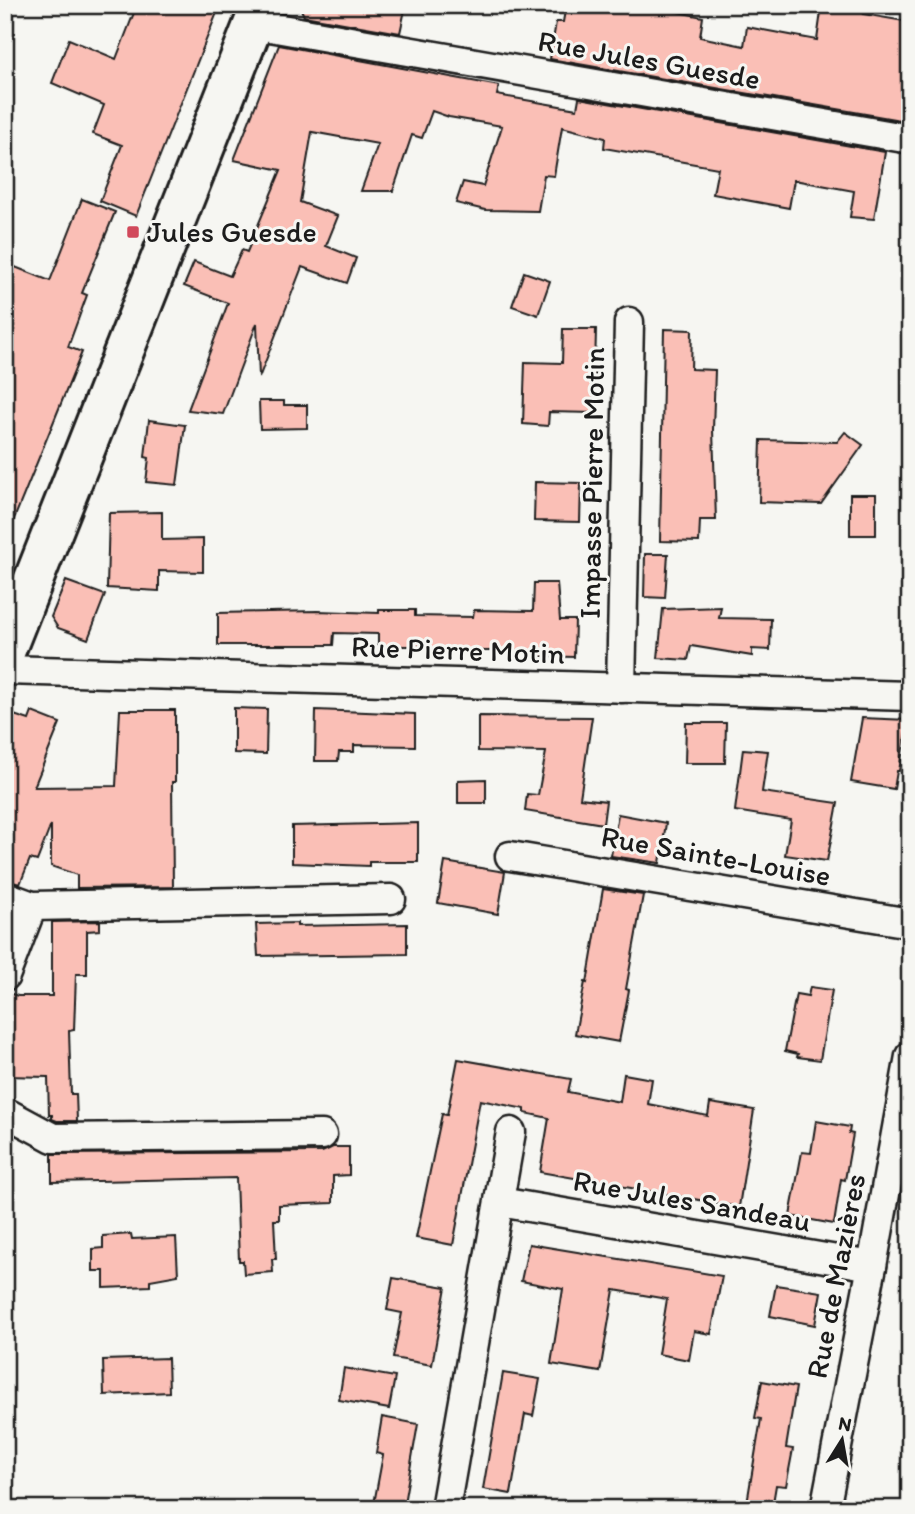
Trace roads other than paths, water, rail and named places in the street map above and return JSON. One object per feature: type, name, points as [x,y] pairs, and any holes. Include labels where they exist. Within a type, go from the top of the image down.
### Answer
[{"type":"main road","points":[[5,652],[257,15]]},
{"type":"street","name":"Rue Jules Guesde","points":[[257,15],[910,139]]},
{"type":"street","name":"Impasse Pierre Motin","points":[[621,688],[629,322]]},
{"type":"street","name":"Rue Pierre Motin","points":[[5,670],[910,696]]},
{"type":"street","name":"Rue Sainte-Louise","points":[[510,856],[910,923]]},
{"type":"street","points":[[5,896],[32,906],[391,899]]},
{"type":"street","points":[[5,976],[32,906]]},
{"type":"street","name":"Rue de Mazières","points":[[825,1509],[910,1056]]},
{"type":"street","points":[[5,1112],[53,1138],[322,1135]]},
{"type":"street","points":[[444,1509],[511,1132]]},
{"type":"street","name":"Rue Jules Sandeau","points":[[500,1202],[872,1266]]},
{"type":"place","name":"Jules Guesde","points":[[133,232]]}]
